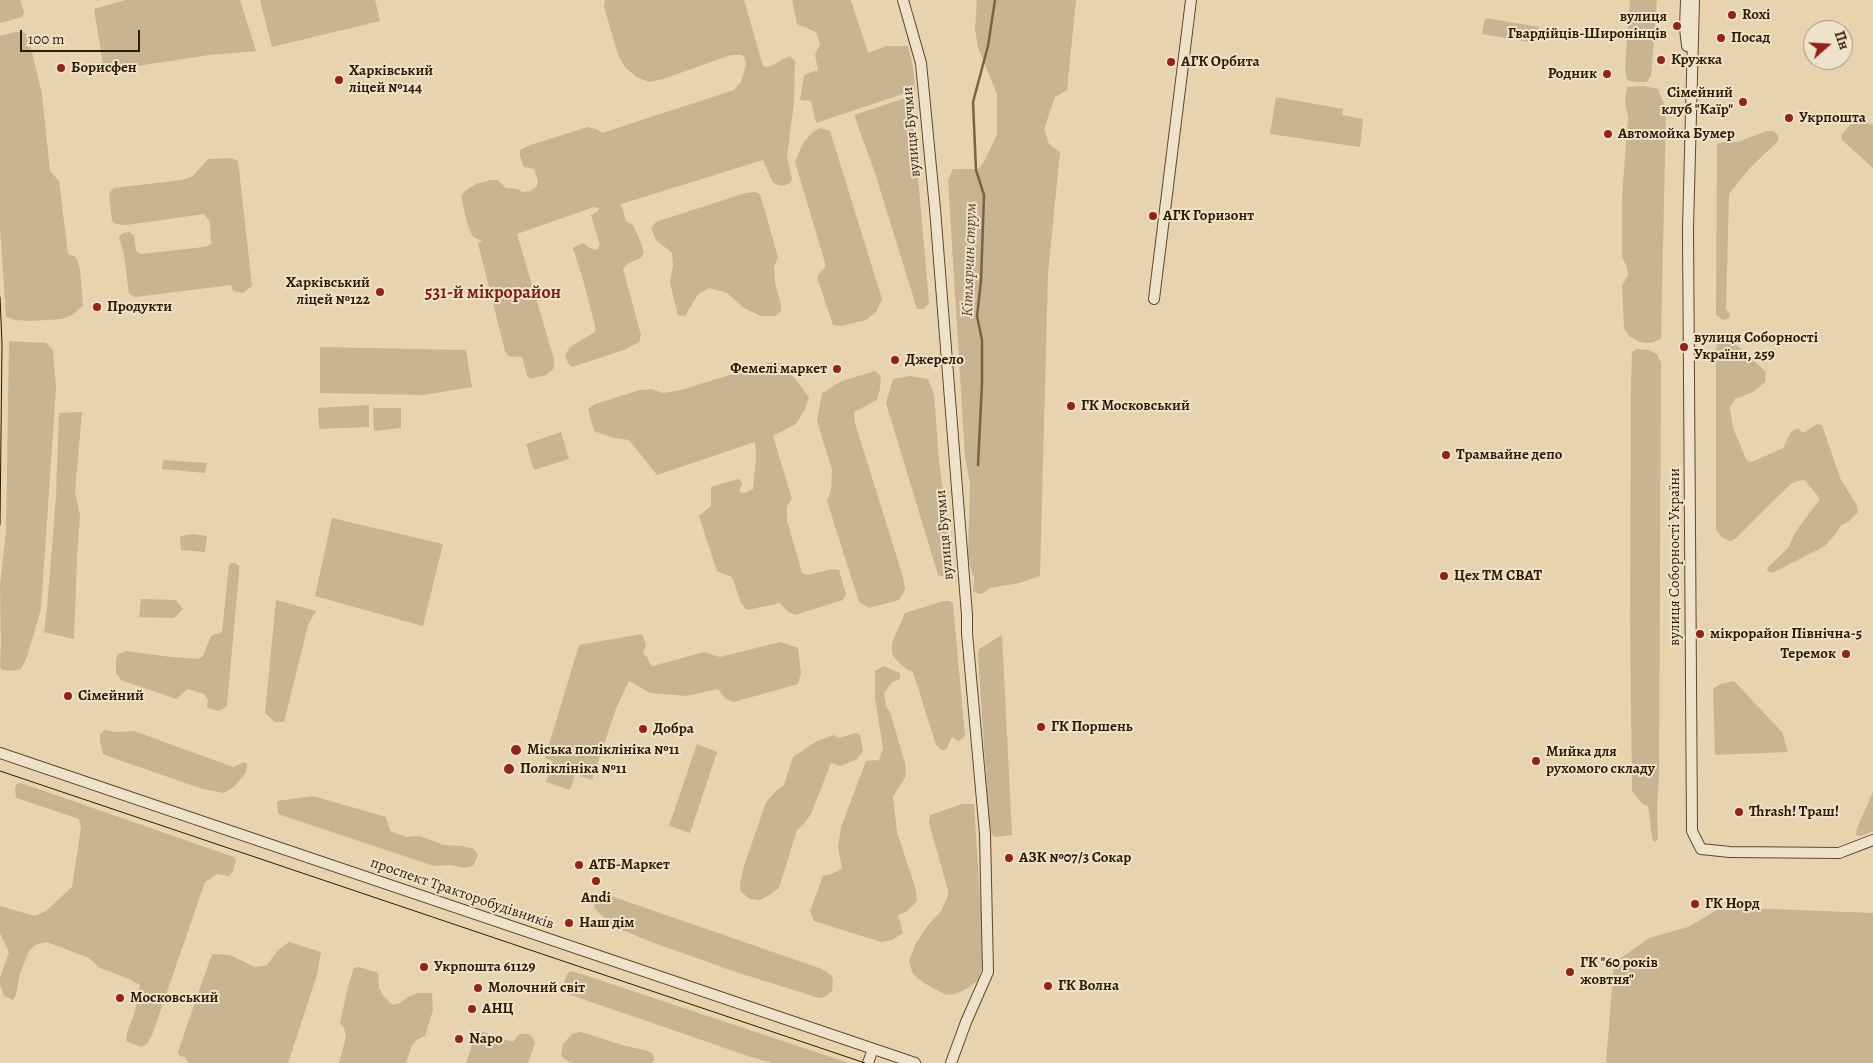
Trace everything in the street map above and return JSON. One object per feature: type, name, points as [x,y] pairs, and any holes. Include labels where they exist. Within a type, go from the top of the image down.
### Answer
[{"type":"street","name":"вулиця Бучми","points":[[903,0],[921,63],[922,73],[941,284],[967,633],[986,834],[988,972],[951,1063]]},
{"type":"street","points":[[1154,299],[1191,0]]},
{"type":"street","name":"вулиця Соборності України","points":[[1686,0],[1685,28],[1690,87]]},
{"type":"street","name":"вулиця Соборності України","points":[[1694,0],[1690,87],[1688,248],[1692,831],[1701,849],[1730,852],[1838,853],[1873,840]]},
{"type":"street","name":"проспект Тракторобудівників","points":[[0,753],[916,1063]]},
{"type":"street","points":[[868,1063],[873,1050]]},
{"type":"shaded area","points":[[0,0],[20,0],[24,13],[22,17],[0,23]]},
{"type":"shaded area","points":[[126,0],[240,0],[256,51],[209,55],[104,71],[94,9]]},
{"type":"shaded area","points":[[260,0],[375,0],[380,21],[272,47]]},
{"type":"shaded area","points":[[605,0],[744,0],[763,66],[768,67],[790,56],[795,61],[794,102],[787,157],[792,179],[790,183],[782,186],[773,183],[763,160],[621,204],[626,221],[633,225],[644,254],[639,259],[627,264],[623,269],[641,335],[639,342],[624,350],[572,367],[565,355],[570,347],[595,332],[595,325],[584,283],[573,248],[583,243],[597,250],[600,245],[591,215],[598,211],[599,208],[594,207],[517,234],[554,359],[554,368],[546,375],[530,379],[522,357],[508,356],[505,351],[478,244],[482,241],[473,237],[468,226],[461,196],[466,190],[476,184],[491,180],[498,180],[506,188],[518,189],[522,192],[530,191],[537,186],[538,181],[534,169],[524,167],[520,150],[530,145],[588,127],[602,133],[734,90],[741,82],[746,64],[744,57],[741,55],[731,55],[663,79],[649,82],[636,77],[624,66],[618,54],[604,7]]},
{"type":"shaded area","points":[[792,0],[851,0],[868,53],[887,46],[908,46],[913,67],[915,90],[816,123],[811,101],[800,100],[804,75],[818,70],[815,55],[820,44],[816,32],[797,24]]},
{"type":"shaded area","points":[[977,0],[1076,0],[1067,90],[1055,97],[1044,129],[1049,144],[1060,152],[1048,273],[1040,576],[1019,583],[990,588],[981,594],[973,591],[974,579],[968,559],[970,483],[965,457],[948,180],[953,169],[978,169],[984,162],[997,135],[997,94],[978,48],[975,29]]},
{"type":"shaded area","points":[[1630,0],[1657,0],[1651,76],[1647,82],[1627,80],[1625,68]]},
{"type":"shaded area","points":[[1485,18],[1539,27],[1536,43],[1482,34]]},
{"type":"shaded area","points":[[23,32],[28,36],[42,94],[50,171],[59,181],[68,254],[76,257],[80,270],[83,305],[74,314],[62,319],[31,321],[15,320],[6,317],[0,226],[0,36]]},
{"type":"shaded area","points":[[1643,86],[1658,89],[1666,109],[1661,339],[1651,343],[1640,342],[1629,336],[1624,328],[1622,286],[1628,275],[1627,267],[1622,257],[1622,196],[1628,118],[1625,101],[1627,87]]},
{"type":"shaded area","points":[[911,96],[929,303],[924,309],[917,309],[875,173],[854,115]]},
{"type":"shaded area","points":[[1276,97],[1343,109],[1342,115],[1363,119],[1360,147],[1270,134]]},
{"type":"shaded area","points":[[1860,120],[1873,125],[1873,168],[1842,140],[1841,135],[1851,124]]},
{"type":"shaded area","points":[[820,128],[830,131],[882,299],[876,312],[866,320],[841,326],[833,325],[817,277],[826,266],[795,162],[803,143],[813,132]]},
{"type":"shaded area","points":[[1767,131],[1773,131],[1778,135],[1778,141],[1749,169],[1729,194],[1726,309],[1730,315],[1728,319],[1723,320],[1716,315],[1717,144],[1738,142]]},
{"type":"shaded area","points":[[230,158],[238,161],[252,286],[243,293],[233,291],[231,285],[135,297],[129,294],[124,255],[119,237],[123,233],[129,232],[134,235],[136,251],[141,254],[204,247],[211,244],[210,222],[204,214],[126,225],[117,224],[112,221],[109,193],[114,188],[182,180],[193,176],[208,159]]},
{"type":"shaded area","points":[[755,192],[760,194],[778,257],[774,267],[775,283],[781,311],[775,316],[761,316],[744,308],[727,293],[709,288],[698,294],[685,316],[678,315],[670,283],[673,265],[672,253],[656,240],[651,228],[656,222],[745,193]]},
{"type":"shaded area","points":[[1723,339],[1730,339],[1766,372],[1765,382],[1753,392],[1735,399],[1730,408],[1733,428],[1747,461],[1752,462],[1783,448],[1791,432],[1798,428],[1803,433],[1817,424],[1822,425],[1840,478],[1857,506],[1858,512],[1848,522],[1841,525],[1825,546],[1772,573],[1767,568],[1788,548],[1796,531],[1820,499],[1805,480],[1797,481],[1791,484],[1735,539],[1730,541],[1721,537],[1716,529],[1716,348],[1718,342]]},
{"type":"shaded area","points":[[9,341],[46,343],[53,350],[56,388],[41,609],[27,657],[21,669],[12,671],[2,670],[0,667],[0,586],[6,531]]},
{"type":"shaded area","points":[[320,347],[466,350],[472,387],[423,395],[320,393]]},
{"type":"shaded area","points":[[1636,349],[1649,350],[1657,354],[1661,363],[1659,778],[1657,808],[1658,840],[1654,842],[1648,806],[1642,804],[1632,791],[1630,622],[1631,380],[1632,352]]},
{"type":"shaded area","points":[[775,361],[784,365],[809,397],[805,409],[796,424],[773,436],[792,499],[787,506],[787,520],[802,573],[808,575],[831,569],[839,570],[846,594],[843,600],[795,615],[787,611],[780,603],[747,610],[741,603],[732,577],[717,571],[699,516],[711,506],[711,487],[738,479],[742,483],[739,492],[745,493],[753,489],[756,456],[755,442],[657,475],[629,440],[614,438],[594,431],[588,409],[595,404],[640,390],[652,389],[663,393],[681,390]]},
{"type":"shaded area","points":[[875,371],[881,376],[877,400],[854,412],[855,423],[903,577],[905,589],[899,600],[869,608],[859,602],[827,501],[831,491],[832,470],[817,421],[822,393],[842,381]]},
{"type":"shaded area","points":[[910,376],[928,379],[934,394],[939,461],[953,573],[944,577],[938,575],[886,403],[893,379]]},
{"type":"shaded area","points":[[369,405],[369,427],[319,429],[318,408]]},
{"type":"shaded area","points":[[373,408],[401,408],[401,428],[374,431]]},
{"type":"shaded area","points":[[82,412],[75,492],[80,515],[74,639],[44,632],[56,497],[59,413]]},
{"type":"shaded area","points":[[561,432],[569,459],[534,470],[526,444]]},
{"type":"shaded area","points":[[163,460],[207,463],[205,473],[162,469]]},
{"type":"shaded area","points":[[332,518],[443,544],[423,626],[315,596]]},
{"type":"shaded area","points":[[194,534],[207,536],[205,552],[181,550],[180,536]]},
{"type":"shaded area","points":[[231,563],[239,566],[239,573],[227,705],[218,711],[207,707],[208,700],[204,694],[188,689],[176,699],[121,680],[116,673],[116,659],[118,654],[127,651],[199,659],[203,656],[211,636],[222,632],[229,565]]},
{"type":"shaded area","points":[[141,599],[176,600],[183,609],[174,618],[139,617]]},
{"type":"shaded area","points":[[276,600],[316,611],[308,625],[284,722],[275,722],[265,713]]},
{"type":"shaded area","points":[[944,601],[950,601],[953,604],[965,736],[958,741],[952,737],[946,750],[941,750],[936,745],[913,672],[899,663],[892,654],[892,643],[905,613]]},
{"type":"shaded area","points":[[642,634],[646,645],[643,653],[653,666],[704,652],[720,657],[780,642],[798,648],[801,673],[798,684],[734,702],[725,698],[718,689],[687,696],[650,693],[629,681],[617,706],[592,780],[575,774],[570,790],[546,782],[553,761],[545,758],[579,645]]},
{"type":"shaded area","points":[[1002,635],[1012,835],[995,837],[992,835],[989,822],[978,655],[979,649]]},
{"type":"shaded area","points":[[884,666],[900,673],[900,679],[892,682],[884,693],[886,706],[890,712],[905,763],[906,776],[893,797],[897,832],[916,890],[917,901],[906,912],[898,915],[903,933],[892,940],[881,942],[814,921],[810,911],[823,876],[832,874],[842,868],[838,847],[841,827],[866,761],[879,760],[883,748],[875,698],[875,671]]},
{"type":"shaded area","points":[[1734,681],[1782,732],[1788,752],[1715,755],[1713,689],[1721,684]]},
{"type":"shaded area","points":[[105,730],[116,732],[134,731],[233,767],[244,762],[247,764],[246,772],[234,787],[224,793],[203,789],[103,754],[100,734]]},
{"type":"shaded area","points":[[856,733],[860,735],[863,751],[857,759],[841,766],[831,763],[811,814],[797,830],[779,888],[760,900],[750,899],[741,892],[740,885],[743,869],[766,802],[784,785],[793,757],[817,741],[833,735],[839,738]]},
{"type":"shaded area","points":[[697,744],[717,752],[690,833],[669,826]]},
{"type":"shaded area","points":[[21,783],[234,857],[236,860],[233,871],[229,876],[217,874],[205,882],[152,1035],[147,1044],[141,1047],[126,1041],[140,985],[100,968],[89,958],[47,942],[35,945],[29,951],[20,973],[16,995],[13,1000],[4,996],[0,985],[0,978],[9,952],[0,933],[0,906],[35,916],[47,910],[72,887],[81,828],[79,819],[16,798],[15,788],[17,784]]},
{"type":"shaded area","points":[[1873,792],[1873,831],[1860,836],[1856,835],[1857,828]]},
{"type":"shaded area","points":[[313,796],[386,817],[390,831],[407,837],[419,836],[444,845],[474,849],[478,855],[473,866],[464,868],[451,865],[434,866],[278,814],[277,801]]},
{"type":"shaded area","points":[[962,804],[974,804],[984,961],[978,980],[968,988],[955,994],[946,995],[924,983],[913,974],[909,962],[915,945],[928,925],[941,911],[948,896],[948,890],[929,823],[930,815]]},
{"type":"shaded area","points":[[598,896],[611,896],[822,969],[832,976],[832,991],[825,997],[819,998],[736,972],[651,942],[613,926],[594,908]]},
{"type":"shaded area","points":[[1722,907],[1873,913],[1873,1063],[1606,1063],[1614,963],[1649,938],[1688,927]]},
{"type":"shaded area","points":[[289,942],[321,952],[317,975],[288,1063],[189,1063],[185,1057],[180,1056],[178,1052],[212,954],[230,955],[255,967],[267,965],[278,950]]},
{"type":"shaded area","points":[[359,967],[378,973],[379,988],[384,997],[393,1005],[417,993],[432,993],[433,1010],[425,1036],[418,1039],[412,1045],[406,1063],[339,1063],[346,1037],[344,1028],[340,1023],[354,968]]},
{"type":"shaded area","points":[[570,971],[849,1063],[772,1063],[748,1056],[571,995],[564,990],[563,986],[566,976]]},
{"type":"shaded area","points":[[477,1030],[513,1042],[519,1034],[529,1034],[535,1043],[528,1063],[466,1063]]},
{"type":"shaded area","points":[[581,1032],[648,1051],[653,1054],[654,1060],[652,1063],[571,1063],[561,1056],[563,1044],[572,1034]]},
{"type":"waterway","name":"Кітлярчин струм","points":[[978,465],[982,340],[977,316],[981,281],[984,195],[976,170],[973,102],[988,46],[995,0]]},
{"type":"tram line","points":[[0,297],[2,344],[0,525]]},
{"type":"tram line","points":[[0,771],[865,1063]]},
{"type":"place","name":"Roxi","points":[[1732,15]]},
{"type":"place","name":"вулиця Гвардійців-Широнінців","points":[[1677,26]]},
{"type":"place","name":"Посад","points":[[1721,38]]},
{"type":"place","name":"Кружка","points":[[1661,60]]},
{"type":"place","name":"АГК Орбита","points":[[1171,62]]},
{"type":"place","name":"Борисфен","points":[[61,68]]},
{"type":"place","name":"Родник","points":[[1607,74]]},
{"type":"place","name":"Харківський ліцей №144","points":[[339,80]]},
{"type":"place","name":"Сімейний клуб \"Каїр\"","points":[[1743,102]]},
{"type":"place","name":"Укрпошта","points":[[1789,118]]},
{"type":"place","name":"Автомойка Бумер","points":[[1608,134]]},
{"type":"place","name":"АГК Горизонт","points":[[1153,216]]},
{"type":"place","name":"Харківський ліцей №122","points":[[380,292]]},
{"type":"place","name":"Продукти","points":[[97,307]]},
{"type":"place","name":"вулиця Соборності України, 259","points":[[1684,347]]},
{"type":"place","name":"Джерело","points":[[895,360]]},
{"type":"place","name":"Фемелі маркет","points":[[837,369]]},
{"type":"place","name":"ГК Московський","points":[[1071,406]]},
{"type":"place","name":"Трамвайне депо","points":[[1446,455]]},
{"type":"place","name":"Цех ТМ СВАТ","points":[[1444,576]]},
{"type":"place","name":"мікрорайон Північна-5","points":[[1700,634]]},
{"type":"place","name":"Теремок","points":[[1846,654]]},
{"type":"place","name":"Сімейний","points":[[68,696]]},
{"type":"place","name":"ГК Поршень","points":[[1041,727]]},
{"type":"place","name":"Добра","points":[[643,729]]},
{"type":"place","name":"Міська поліклініка №11","points":[[516,750]]},
{"type":"place","name":"Мийка для рухомого складу","points":[[1536,761]]},
{"type":"place","name":"Поліклініка №11","points":[[509,769]]},
{"type":"place","name":"Thrash! Траш!","points":[[1739,812]]},
{"type":"place","name":"АЗК №07/3 Сокар","points":[[1009,858]]},
{"type":"place","name":"АТБ-Маркет","points":[[579,865]]},
{"type":"place","name":"Andi","points":[[596,881]]},
{"type":"place","name":"ГК Норд","points":[[1695,904]]},
{"type":"place","name":"Наш дім","points":[[569,923]]},
{"type":"place","name":"Укрпошта 61129","points":[[424,967]]},
{"type":"place","name":"ГК \"60 років жовтня\"","points":[[1570,972]]},
{"type":"place","name":"ГК Волна","points":[[1048,986]]},
{"type":"place","name":"Молочний світ","points":[[478,988]]},
{"type":"place","name":"Московський","points":[[120,998]]},
{"type":"place","name":"АНЦ","points":[[472,1009]]},
{"type":"place","name":"Napo","points":[[459,1039]]},
{"type":"district","name":"531-й мікрорайон","points":[[493,294]]}]
